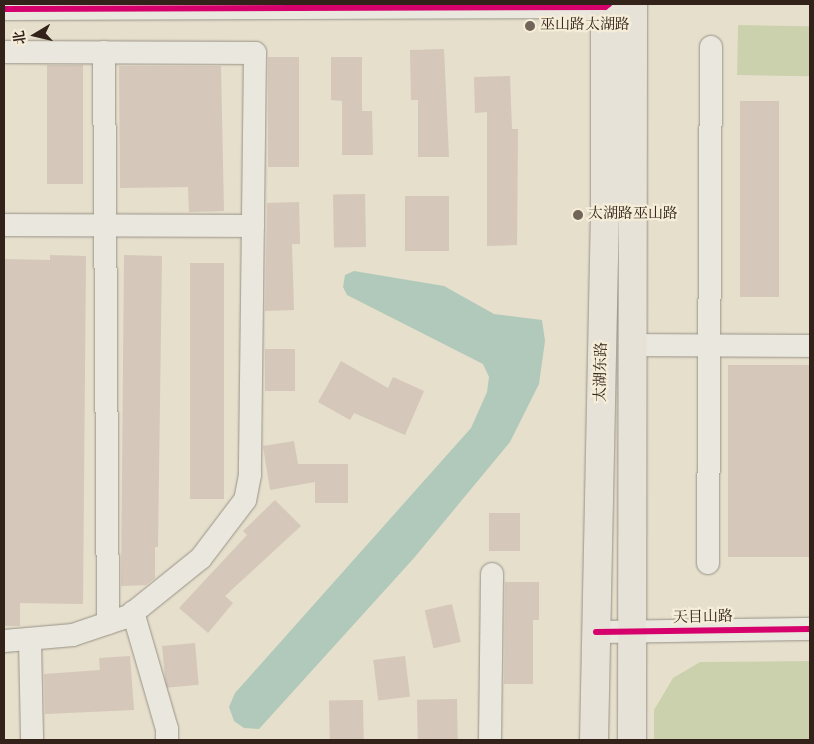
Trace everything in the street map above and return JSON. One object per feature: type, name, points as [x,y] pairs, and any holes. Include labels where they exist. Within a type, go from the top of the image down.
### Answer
[{"type":"main road","name":"太湖东路","points":[[632,740],[633,4]]},
{"type":"main road","name":"太湖东路","points":[[594,740],[605,218],[606,5]]},
{"type":"street","points":[[4,9],[606,5]]},
{"type":"street","points":[[708,564],[711,47]]},
{"type":"street","points":[[4,52],[255,53],[250,475],[245,500],[201,558],[133,612],[73,635],[30,641],[4,641]]},
{"type":"street","points":[[104,52],[108,623]]},
{"type":"street","points":[[4,225],[253,226]]},
{"type":"street","points":[[632,346],[810,346]]},
{"type":"street","points":[[490,740],[492,574]]},
{"type":"street","points":[[133,612],[167,729],[167,740]]},
{"type":"street","name":"天目山路","points":[[596,632],[810,630]]},
{"type":"street","points":[[30,641],[32,740]]},
{"type":"shaded area","points":[[738,25],[810,26],[809,76],[737,75]]},
{"type":"shaded area","points":[[354,271],[444,286],[494,314],[542,320],[545,341],[539,384],[510,442],[414,558],[259,729],[244,728],[234,721],[229,707],[235,693],[471,428],[487,392],[489,377],[483,364],[347,295],[343,287],[345,275]]},
{"type":"shaded area","points":[[810,661],[810,740],[654,740],[654,710],[673,678],[700,662]]},
{"type":"building","points":[[444,49],[449,157],[418,157],[418,100],[411,100],[410,50]]},
{"type":"building","points":[[268,57],[299,57],[299,167],[268,167]]},
{"type":"building","points":[[331,57],[362,57],[362,111],[372,111],[373,155],[342,155],[342,101],[331,100]]},
{"type":"building","points":[[47,65],[83,65],[83,184],[47,184]]},
{"type":"building","points":[[119,66],[221,66],[224,211],[189,212],[188,187],[120,188]]},
{"type":"building","points":[[510,76],[512,129],[518,129],[517,245],[487,246],[487,112],[475,113],[474,77]]},
{"type":"building","points":[[740,101],[779,101],[779,297],[740,297]]},
{"type":"building","points":[[365,194],[366,247],[334,248],[333,195]]},
{"type":"building","points":[[405,196],[449,196],[449,251],[405,251]]},
{"type":"building","points":[[299,202],[300,244],[292,244],[294,310],[265,311],[267,203]]},
{"type":"building","points":[[50,255],[86,256],[83,604],[20,603],[20,626],[4,626],[4,259],[50,260]]},
{"type":"building","points":[[124,255],[162,256],[158,547],[155,547],[155,578],[146,585],[121,586]]},
{"type":"building","points":[[190,263],[224,263],[224,499],[190,499]]},
{"type":"building","points":[[265,349],[295,349],[295,391],[265,391]]},
{"type":"building","points":[[341,361],[388,388],[393,377],[424,391],[405,435],[354,413],[350,420],[318,402]]},
{"type":"building","points":[[728,365],[810,365],[810,557],[728,557]]},
{"type":"building","points":[[294,441],[298,464],[348,464],[348,503],[315,503],[315,482],[270,490],[263,446]]},
{"type":"building","points":[[275,500],[301,526],[225,596],[233,603],[208,633],[179,608],[247,535],[243,531]]},
{"type":"building","points":[[489,513],[520,513],[520,551],[489,551]]},
{"type":"building","points":[[505,582],[539,582],[539,620],[533,620],[533,684],[504,684]]},
{"type":"building","points":[[452,604],[461,642],[433,648],[425,610]]},
{"type":"building","points":[[195,643],[199,685],[166,688],[162,646]]},
{"type":"building","points":[[130,656],[134,710],[45,714],[44,674],[100,670],[99,658]]},
{"type":"building","points":[[405,656],[410,697],[378,701],[373,660]]},
{"type":"building","points":[[457,699],[458,739],[418,740],[417,700]]},
{"type":"building","points":[[363,700],[364,740],[330,740],[329,701]]},
{"type":"cycle path","points":[[4,9],[605,7],[609,4]]},
{"type":"cycle path","points":[[596,632],[810,629]]},
{"type":"place","name":"巫山路太湖路","points":[[530,26]]},
{"type":"place","name":"太湖路巫山路","points":[[578,215]]}]
